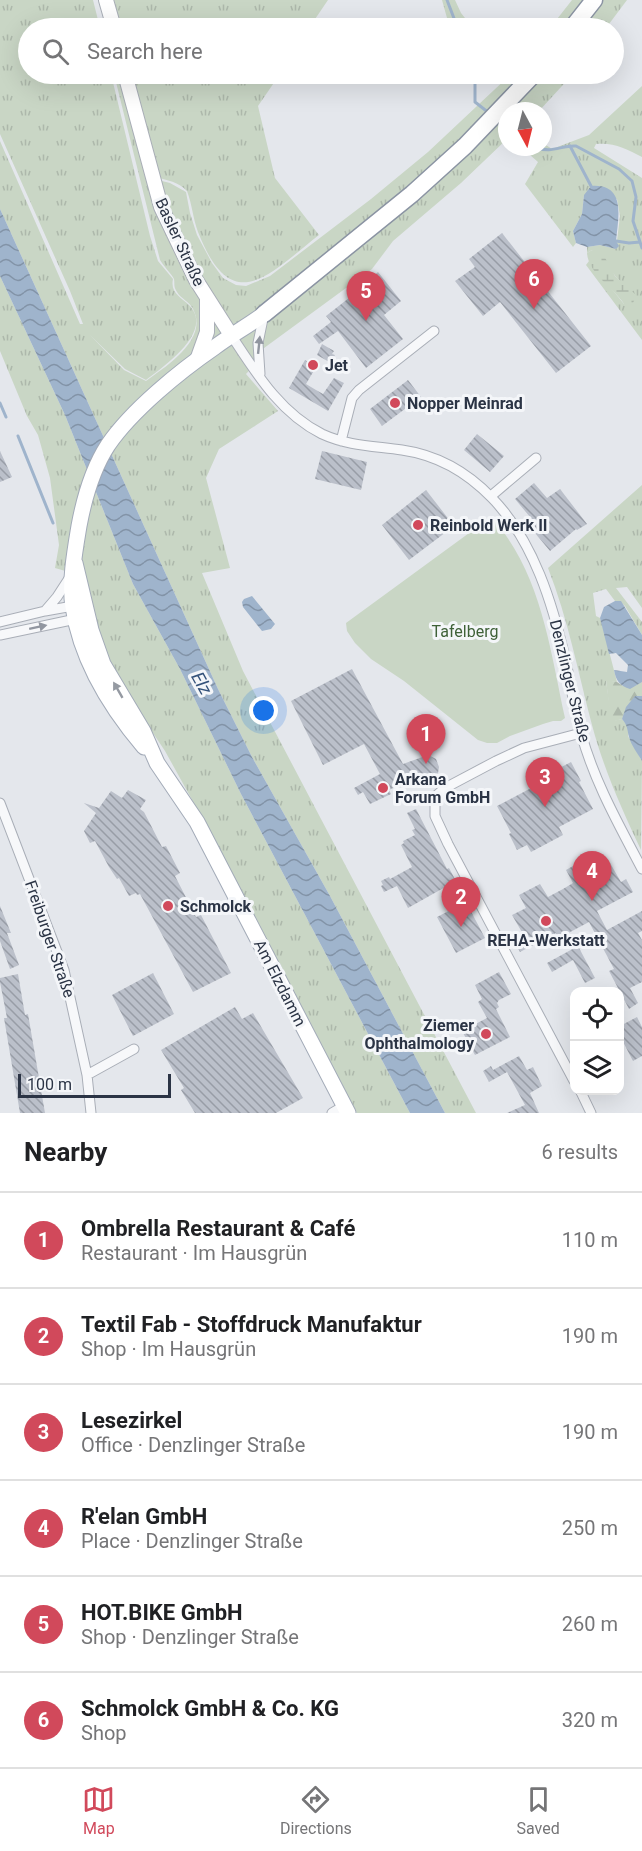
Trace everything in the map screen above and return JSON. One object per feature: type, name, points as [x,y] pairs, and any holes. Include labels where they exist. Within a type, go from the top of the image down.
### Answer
[{"type":"highway","points":[[580,18],[594,0]]},
{"type":"highway","points":[[264,314],[412,194],[465,146],[524,84]]},
{"type":"main road","name":"Am Elzdamm","points":[[264,314],[196,360],[158,392],[108,445],[88,489],[76,543],[74,568],[96,678],[129,730],[156,760],[197,822],[341,1111]]},
{"type":"street","points":[[106,0],[111,18]]},
{"type":"street","name":"Basler Straße","points":[[128,84],[161,207],[190,269],[231,335]]},
{"type":"street","points":[[196,360],[207,332],[207,297]]},
{"type":"street","points":[[260,377],[258,343],[264,314]]},
{"type":"street","points":[[341,441],[352,398],[359,390],[434,332]]},
{"type":"street","name":"Denzlinger Straße","points":[[231,335],[276,398],[295,417],[323,435],[341,441],[403,450],[432,457],[458,469],[491,496],[504,512],[538,570],[558,628],[581,733],[597,780],[642,869]]},
{"type":"street","points":[[491,496],[536,458]]},
{"type":"street","points":[[45,611],[57,597],[74,568]]},
{"type":"street","points":[[0,622],[45,611],[82,616]]},
{"type":"street","points":[[0,635],[82,616]]},
{"type":"street","points":[[570,1073],[448,844],[435,816],[435,803],[437,795],[445,788],[496,761],[524,748],[581,733]]},
{"type":"street","name":"Freiburger Straße","points":[[0,803],[64,970],[87,1075],[92,1113]]},
{"type":"street","points":[[87,1075],[134,1049]]},
{"type":"street","points":[[582,1095],[591,1113]]},
{"type":"green space","points":[[0,0],[93,0],[98,18],[18,18],[18,84],[113,84],[158,261],[173,279],[172,284],[175,291],[189,305],[194,314],[191,306],[177,292],[174,279],[160,260],[116,84],[125,84],[150,178],[170,183],[186,192],[197,235],[212,263],[223,278],[236,285],[246,286],[270,276],[371,199],[428,152],[500,84],[564,84],[547,102],[498,102],[498,148],[461,183],[393,241],[372,269],[260,351],[260,359],[246,374],[278,411],[219,449],[206,478],[230,568],[202,573],[243,671],[476,1113],[445,1113],[330,896],[252,757],[218,689],[0,209],[0,141],[80,324],[83,324],[0,134]],"holes":[[[195,328],[191,341],[183,351],[146,381],[124,370],[90,335],[125,369],[146,380],[174,357],[184,347]]]},
{"type":"green space","points":[[109,0],[328,0],[316,18],[114,18]]},
{"type":"green space","points":[[442,0],[455,0],[465,18],[447,18]]},
{"type":"green space","points":[[572,0],[627,0],[614,18],[558,18]]},
{"type":"green space","points":[[131,84],[273,84],[258,106],[275,178],[319,235],[267,275],[252,281],[238,282],[224,275],[211,259],[198,232],[187,191],[177,183],[155,177]]},
{"type":"green space","points":[[642,86],[642,157],[614,145],[596,144],[594,148],[642,178],[642,340],[586,265],[589,261],[624,304],[620,281],[592,250],[587,253],[587,247],[600,245],[616,249],[620,216],[617,199],[584,195],[582,214],[573,231],[576,243],[573,247],[525,184],[538,162],[531,156],[552,156],[552,149],[589,135]]},
{"type":"green space","points":[[592,250],[603,254],[615,276],[635,294],[633,303],[628,306],[624,304],[597,274],[588,260],[587,253]]},
{"type":"green space","points":[[0,276],[65,415],[133,584],[180,669],[241,794],[410,1113],[357,1113],[227,863],[165,751],[117,679],[107,659],[89,598],[86,577],[55,568],[59,545],[50,478],[38,435],[27,416],[0,351]]},
{"type":"green space","points":[[642,485],[642,608],[627,587],[616,588],[642,622],[642,635],[625,606],[615,601],[606,589],[593,593],[596,616],[600,618],[602,624],[617,682],[606,681],[612,721],[622,719],[627,725],[628,736],[642,761],[641,850],[602,757],[567,626],[548,568]]},
{"type":"green space","name":"Tafelberg","points":[[491,517],[508,538],[522,561],[532,586],[548,638],[565,718],[510,736],[497,743],[478,740],[404,681],[371,659],[355,643],[347,631],[346,623]]},
{"type":"green space","points":[[606,680],[623,686],[642,682],[642,696],[635,696],[622,719],[611,722]]},
{"type":"water","points":[[591,186],[610,190],[615,196],[618,204],[616,241],[619,246],[616,249],[600,245],[587,247],[576,243],[573,231],[582,214],[584,195]]},
{"type":"water","name":"Elz","points":[[0,209],[218,689],[252,757],[330,896],[445,1113],[410,1113],[241,794],[180,669],[133,584],[65,415],[0,276]]},
{"type":"water","points":[[252,596],[275,624],[271,629],[262,631],[243,607],[244,599]]},
{"type":"water","points":[[615,601],[621,601],[642,635],[642,682],[630,689],[621,685],[616,677],[614,670],[627,672],[628,665],[616,653],[609,654],[600,618],[604,607]]},
{"type":"water","points":[[635,696],[642,696],[642,761],[631,743],[622,719],[626,707]]},
{"type":"building","points":[[502,233],[591,346],[556,373],[500,302],[483,316],[455,281],[475,267],[469,259]]},
{"type":"building","points":[[378,272],[401,301],[384,315],[403,339],[366,368],[338,331],[319,344],[313,336],[331,322],[326,316],[368,283],[367,281]]},
{"type":"building","points":[[322,344],[334,351],[332,354],[335,355],[331,363],[317,355]]},
{"type":"building","points":[[305,360],[316,367],[306,384],[316,390],[323,394],[334,378],[344,383],[328,411],[289,388]]},
{"type":"building","name":"Nopper Meinrad","points":[[408,380],[421,397],[382,426],[370,409]]},
{"type":"building","points":[[477,434],[504,456],[490,472],[464,450]]},
{"type":"building","points":[[0,451],[12,477],[0,482]]},
{"type":"building","points":[[322,451],[367,462],[361,490],[315,479]]},
{"type":"building","points":[[534,483],[547,498],[560,489],[587,524],[576,529],[550,551],[530,527],[535,523],[515,499]]},
{"type":"building","name":"Reinbold Werk II","points":[[426,490],[454,526],[409,560],[382,525]]},
{"type":"building","points":[[352,669],[403,764],[428,755],[436,759],[439,767],[438,773],[432,779],[417,776],[389,790],[391,794],[370,804],[363,792],[358,795],[354,788],[380,774],[364,744],[323,765],[291,701]]},
{"type":"building","points":[[571,762],[593,809],[559,827],[563,835],[531,852],[527,845],[517,850],[497,806],[554,776],[552,772]]},
{"type":"building","name":"Schmolck","points":[[128,790],[146,800],[140,809],[144,812],[162,847],[166,846],[180,873],[175,876],[196,917],[201,915],[231,973],[193,992],[140,894],[129,896],[95,841],[90,843],[84,831],[96,813],[84,803],[99,808],[111,791],[122,798]]},
{"type":"building","points":[[416,809],[447,869],[449,868],[456,881],[408,908],[397,886],[384,892],[381,881],[389,877],[390,879],[412,867],[401,845],[403,841],[415,835],[412,830],[415,829],[407,813]]},
{"type":"building","points":[[587,858],[595,871],[610,863],[621,882],[626,879],[633,892],[597,911],[607,930],[642,911],[642,931],[638,933],[642,940],[642,982],[630,988],[638,1003],[629,1009],[624,1000],[624,987],[617,987],[609,971],[614,969],[589,922],[559,938],[556,933],[520,952],[513,939],[523,934],[512,915],[526,908],[519,895],[540,884],[548,897],[573,883],[566,870]]},
{"type":"building","points":[[466,902],[485,938],[456,953],[437,917]]},
{"type":"building","points":[[0,906],[11,933],[7,933],[19,965],[10,969],[0,941]]},
{"type":"building","points":[[578,946],[595,978],[585,983],[573,960],[552,972],[547,963]]},
{"type":"building","points":[[499,972],[511,994],[499,1000],[497,1003],[499,1007],[496,1009],[510,1037],[475,1055],[462,1031],[487,1018],[478,1002],[482,999],[475,985]]},
{"type":"building","points":[[153,973],[174,1014],[133,1036],[112,995]]},
{"type":"building","points":[[18,974],[25,1015],[28,1014],[45,1113],[20,1113],[0,982],[0,978]]},
{"type":"building","points":[[235,1007],[242,1019],[253,1013],[303,1098],[276,1113],[195,1113],[181,1090],[184,1088],[161,1050]]},
{"type":"building","points":[[637,1017],[642,1027],[642,1056],[633,1061],[624,1044],[624,1024]]},
{"type":"building","points":[[519,1056],[527,1070],[533,1067],[542,1086],[530,1093],[539,1113],[507,1113],[525,1105],[507,1072],[489,1082],[483,1071],[491,1066],[493,1070]]},
{"type":"waterway","points":[[447,0],[454,18]]},
{"type":"waterway","points":[[475,84],[475,102],[489,113]]},
{"type":"waterway","points":[[570,146],[591,186]]},
{"type":"waterway","points":[[552,149],[576,146],[619,169],[632,181],[636,197],[633,221],[642,248]]},
{"type":"waterway","points":[[616,241],[640,242]]},
{"type":"waterway","points":[[0,403],[6,417]]},
{"type":"waterway","points":[[18,436],[53,523]]},
{"type":"place","name":"Schmolck GmbH & Co. KG","points":[[534,309]]},
{"type":"place","name":"HOT.BIKE GmbH","points":[[366,321]]},
{"type":"place","name":"Jet","points":[[313,365]]},
{"type":"place","name":"Nopper Meinrad","points":[[395,403]]},
{"type":"place","name":"Reinbold Werk II","points":[[418,525]]},
{"type":"place","name":"Ombrella Restaurant & Café","points":[[426,764]]},
{"type":"place","name":"Arkana Forum GmbH","points":[[383,788]]},
{"type":"place","name":"Lesezirkel","points":[[545,807]]},
{"type":"place","name":"R'elan GmbH","points":[[592,901]]},
{"type":"place","name":"Schmolck","points":[[168,906]]},
{"type":"place","name":"REHA-Werkstatt","points":[[546,921]]},
{"type":"place","name":"Textil Fab - Stoffdruck Manufaktur","points":[[461,927]]},
{"type":"place","name":"Ziemer Ophthalmology","points":[[486,1034]]}]
